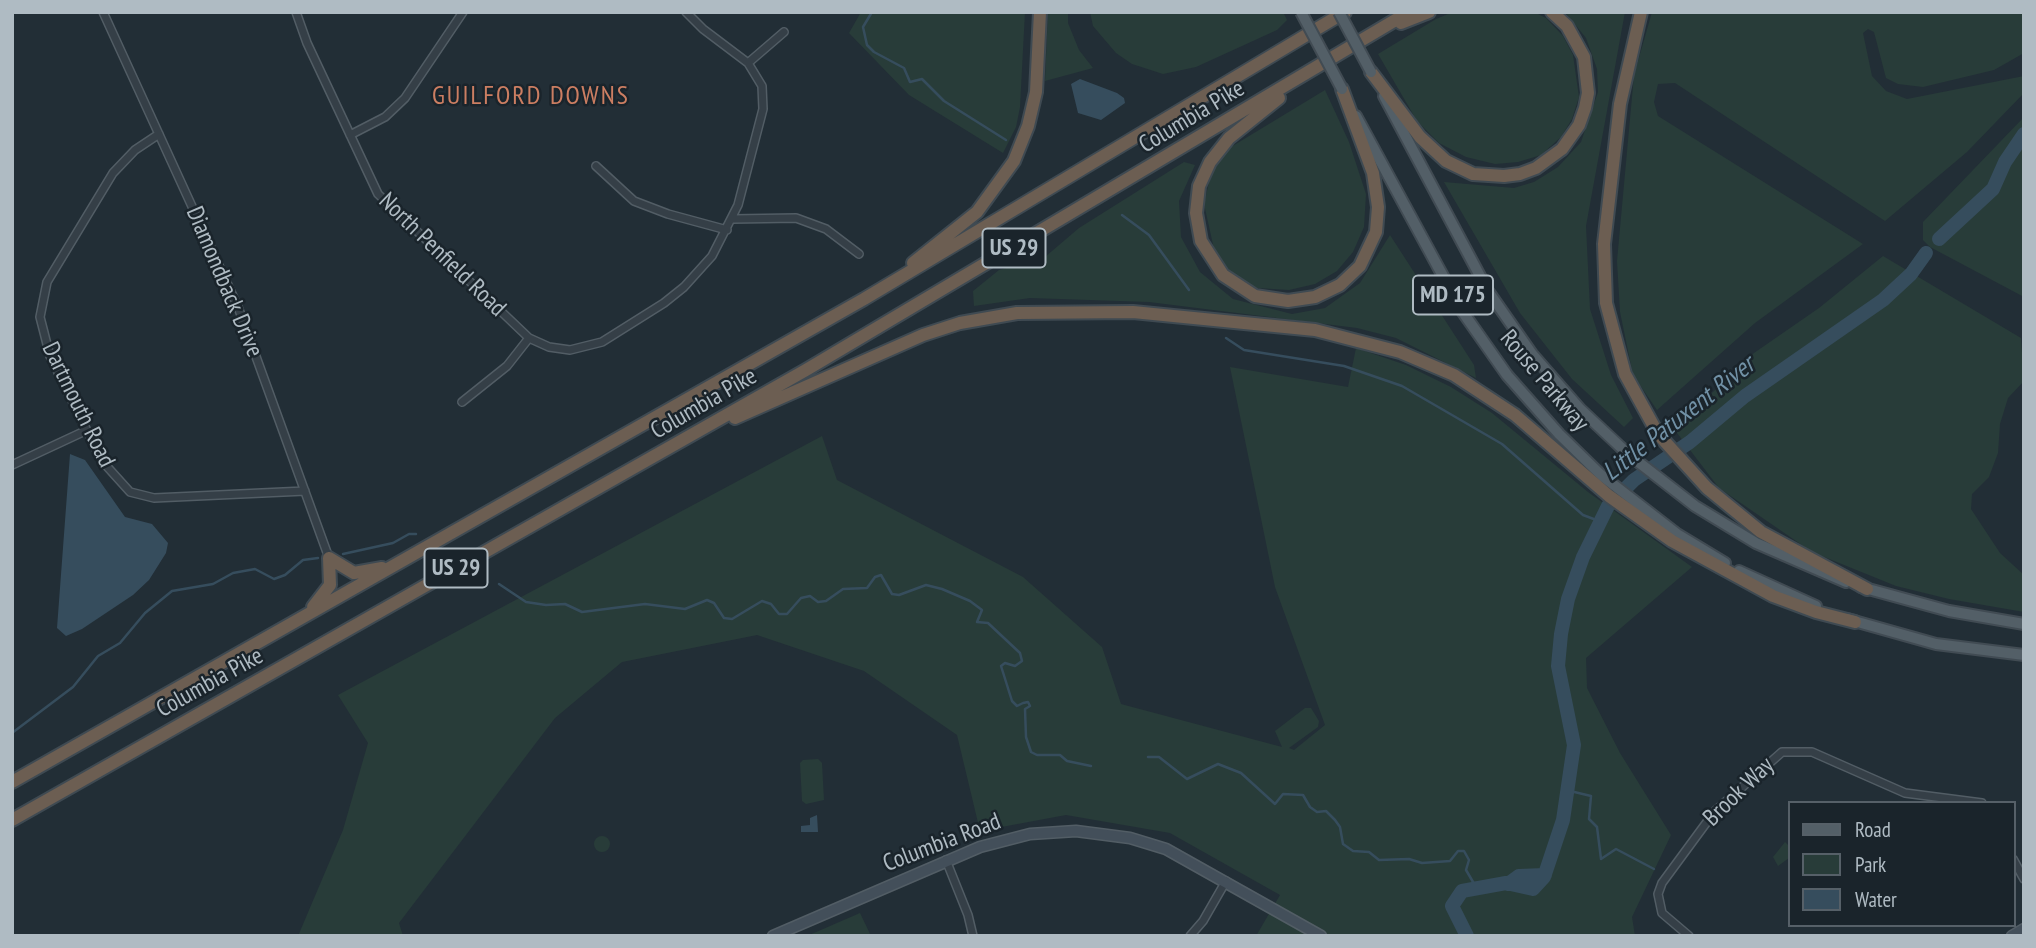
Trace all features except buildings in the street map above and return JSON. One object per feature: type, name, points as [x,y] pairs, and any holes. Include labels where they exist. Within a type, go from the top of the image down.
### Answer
[{"type":"highway","points":[[864,299],[964,224],[987,201],[1014,160],[1028,126],[1036,92],[1040,12]]},
{"type":"highway","name":"Columbia Pike","points":[[12,781],[864,299],[1345,12]]},
{"type":"highway","name":"Columbia Pike","points":[[15,818],[990,263],[1409,12]]},
{"type":"highway","points":[[1371,34],[1429,12]]},
{"type":"highway","points":[[1371,72],[1407,122],[1446,161],[1473,174],[1520,174],[1536,168],[1562,149],[1579,125],[1587,100],[1584,57],[1567,26],[1552,12]]},
{"type":"highway","points":[[1641,12],[1620,104],[1606,215],[1606,303],[1617,352],[1636,398],[1658,434],[1689,470],[1761,532],[1867,589]]},
{"type":"highway","points":[[1339,53],[1229,138],[1210,162],[1199,186],[1196,214],[1206,252],[1223,275],[1255,296],[1288,302],[1327,293],[1351,276],[1372,243],[1378,219],[1375,182],[1342,89]]},
{"type":"highway","points":[[686,438],[805,389],[911,340],[960,323],[1049,310],[1133,312],[1315,330],[1400,352],[1454,375],[1495,400],[1640,513],[1738,580],[1816,612],[1855,622]]},
{"type":"highway","points":[[329,558],[354,573],[396,565]]},
{"type":"highway","points":[[303,617],[330,585],[329,558]]},
{"type":"main road","name":"Rouse Parkway","points":[[1301,12],[1437,266],[1483,342],[1531,404],[1597,479]]},
{"type":"main road","name":"Rouse Parkway","points":[[1339,12],[1470,259],[1508,322],[1556,383],[1628,454],[1668,486],[1756,543],[1829,576],[1948,611],[2024,624]]},
{"type":"main road","points":[[1640,513],[1775,589],[1855,622],[1937,644],[2024,655]]},
{"type":"main road","name":"Columbia Road","points":[[773,936],[946,860],[1005,839],[1076,831],[1148,843],[1189,860],[1321,936]]},
{"type":"main road","points":[[2012,936],[2024,929]]},
{"type":"street","name":"Diamondback Drive","points":[[103,12],[237,307],[329,558]]},
{"type":"street","name":"North Penfield Road","points":[[296,12],[307,43],[369,178],[386,204],[529,338]]},
{"type":"street","points":[[350,135],[385,117],[405,98],[463,12]]},
{"type":"street","points":[[462,402],[506,366],[529,338],[549,347],[579,349],[612,336],[684,287],[712,256],[727,230],[743,191],[764,99],[759,78],[748,63],[703,29],[686,12]]},
{"type":"street","points":[[748,63],[784,32]]},
{"type":"street","name":"Dartmouth Road","points":[[159,134],[135,150],[113,173],[55,268],[40,305],[44,341],[85,431],[115,479],[139,495],[204,497],[305,491]]},
{"type":"street","points":[[596,166],[634,201],[668,214],[727,230]]},
{"type":"street","points":[[733,219],[796,218],[826,229],[859,254]]},
{"type":"street","points":[[12,465],[85,431]]},
{"type":"street","name":"Brook Way","points":[[1689,936],[1662,913],[1658,894],[1662,883],[1716,811],[1782,752],[1812,752],[1905,793],[1967,801]]},
{"type":"street","points":[[946,860],[968,915],[973,936]]},
{"type":"street","points":[[2015,863],[2024,879]]},
{"type":"street","points":[[1190,936],[1203,921],[1226,881]]},
{"type":"green space","points":[[861,12],[1025,12],[1020,107],[1016,127],[1003,153],[909,95],[849,33]]},
{"type":"green space","points":[[1048,12],[1068,12],[1068,23],[1079,50],[1093,68],[1045,81]]},
{"type":"green space","points":[[1090,12],[1283,12],[1287,20],[1277,30],[1196,67],[1163,74],[1132,64],[1116,53],[1093,26]]},
{"type":"green space","points":[[1453,12],[1534,12],[1546,18],[1563,36],[1573,55],[1579,97],[1572,119],[1561,137],[1541,155],[1518,162],[1495,164],[1466,157],[1439,143],[1417,121],[1378,54],[1436,19]]},
{"type":"green space","points":[[1565,12],[1625,12],[1586,226],[1590,309],[1611,375],[1633,418],[1624,427],[1572,379],[1520,313],[1444,182],[1514,188],[1534,182],[1558,167],[1581,142],[1598,92],[1597,69],[1586,38]]},
{"type":"green space","points":[[1652,12],[2024,12],[2024,53],[1994,70],[1923,87],[1898,84],[1886,78],[1874,32],[1868,29],[1863,33],[1872,76],[1886,91],[1907,99],[2024,76],[2023,94],[1967,152],[1885,221],[1675,83],[1658,84],[1654,102],[1658,116],[1863,244],[1755,323],[1657,410],[1633,375],[1620,312],[1617,261],[1634,75]]},
{"type":"green space","points":[[1325,90],[1349,142],[1366,194],[1364,227],[1353,252],[1337,271],[1315,284],[1289,290],[1257,288],[1237,278],[1216,258],[1204,204],[1211,174],[1226,150]]},
{"type":"green space","points":[[2024,117],[2024,297],[1930,247],[1923,240],[1923,222]]},
{"type":"green space","points":[[1184,162],[1195,165],[1179,201],[1181,237],[1200,272],[1233,299],[1292,314],[1325,308],[1360,283],[1390,235],[1474,365],[1476,378],[1396,338],[1357,328],[1149,302],[1030,298],[974,306],[973,291],[999,270],[1045,257],[1079,228]]},
{"type":"green space","points":[[1883,256],[2021,338],[2024,381],[2008,398],[2000,424],[1998,453],[1989,477],[1972,494],[1971,509],[2000,553],[2024,575],[2024,612],[1949,599],[1896,586],[1812,552],[1719,488],[1674,429],[1754,353],[1819,308]]},
{"type":"green space","points":[[1356,348],[1406,365],[1451,387],[1492,413],[1588,492],[1692,567],[1586,658],[1587,688],[1620,753],[1671,835],[1632,917],[1635,936],[1256,936],[1280,895],[1170,833],[1066,815],[980,831],[957,735],[864,671],[757,635],[622,662],[555,718],[399,923],[403,936],[298,936],[343,830],[368,743],[338,695],[822,436],[837,480],[1023,577],[1102,647],[1121,704],[1282,747],[1275,731],[1305,708],[1311,708],[1319,721],[1318,727],[1289,748],[1294,750],[1325,725],[1275,587],[1230,367],[1348,387]]},
{"type":"green space","points":[[818,759],[822,763],[824,800],[806,804],[802,801],[800,763],[803,760]]},
{"type":"green space","points":[[599,836],[605,836],[610,844],[608,850],[599,852],[594,847],[594,841]]},
{"type":"green space","points":[[1785,842],[1787,859],[1778,866],[1773,857]]},
{"type":"green space","points":[[860,913],[871,936],[807,936]]},
{"type":"water","points":[[1080,79],[1117,93],[1124,98],[1125,103],[1101,120],[1078,113],[1071,84]]},
{"type":"water","points":[[70,454],[85,460],[125,517],[152,524],[168,543],[166,553],[149,580],[133,595],[82,629],[66,636],[57,628]]},
{"type":"water","points":[[817,815],[818,832],[801,832],[801,826],[810,825],[810,818]]},
{"type":"waterway","points":[[872,12],[863,27],[867,45],[874,52],[904,68],[910,82],[922,79],[944,101],[1006,140]]},
{"type":"waterway","name":"Little Patuxent River","points":[[1939,239],[1993,189],[2005,162],[2024,134]]},
{"type":"waterway","points":[[1122,215],[1149,235],[1189,290]]},
{"type":"waterway","name":"Little Patuxent River","points":[[1467,936],[1452,906],[1462,891],[1506,883],[1533,889],[1544,877],[1563,820],[1574,745],[1558,666],[1561,634],[1568,599],[1583,557],[1608,506],[1634,480],[1690,442],[1745,396],[1883,300],[1911,274],[1926,253]]},
{"type":"waterway","points":[[1226,338],[1244,350],[1344,366],[1402,386],[1502,444],[1583,515],[1599,521]]},
{"type":"waterway","points":[[343,554],[393,543],[409,534],[416,534]]},
{"type":"waterway","points":[[12,733],[73,687],[98,656],[120,643],[145,613],[172,591],[213,584],[233,573],[255,569],[274,579],[285,575],[303,560],[318,558]]},
{"type":"waterway","points":[[499,584],[526,602],[565,604],[582,612],[645,604],[685,609],[707,600],[714,603],[724,618],[732,619],[762,601],[771,604],[779,614],[787,614],[801,598],[810,596],[818,602],[826,601],[843,589],[867,588],[875,577],[881,575],[892,594],[899,595],[926,585],[942,589],[970,601],[982,610],[977,622],[988,623],[1020,653],[1022,661],[1015,666],[1005,663],[1001,666],[1012,701],[1017,706],[1028,702],[1030,706],[1025,709],[1026,737],[1031,752],[1037,755],[1060,755],[1067,761],[1091,766]]},
{"type":"waterway","points":[[1148,757],[1159,757],[1187,779],[1218,764],[1241,773],[1275,804],[1283,794],[1303,795],[1310,807],[1317,812],[1326,811],[1335,820],[1340,827],[1343,844],[1353,851],[1369,852],[1379,860],[1409,859],[1422,863],[1450,861],[1458,851],[1464,851],[1469,860],[1466,870],[1476,887]]},
{"type":"waterway","points":[[1566,790],[1591,796],[1589,819],[1597,827],[1601,859],[1616,849],[1654,869]]},
{"type":"waterway","points":[[1508,884],[1519,876],[1545,875]]},
{"type":"district","name":"GUILFORD DOWNS","points":[[531,97]]}]
